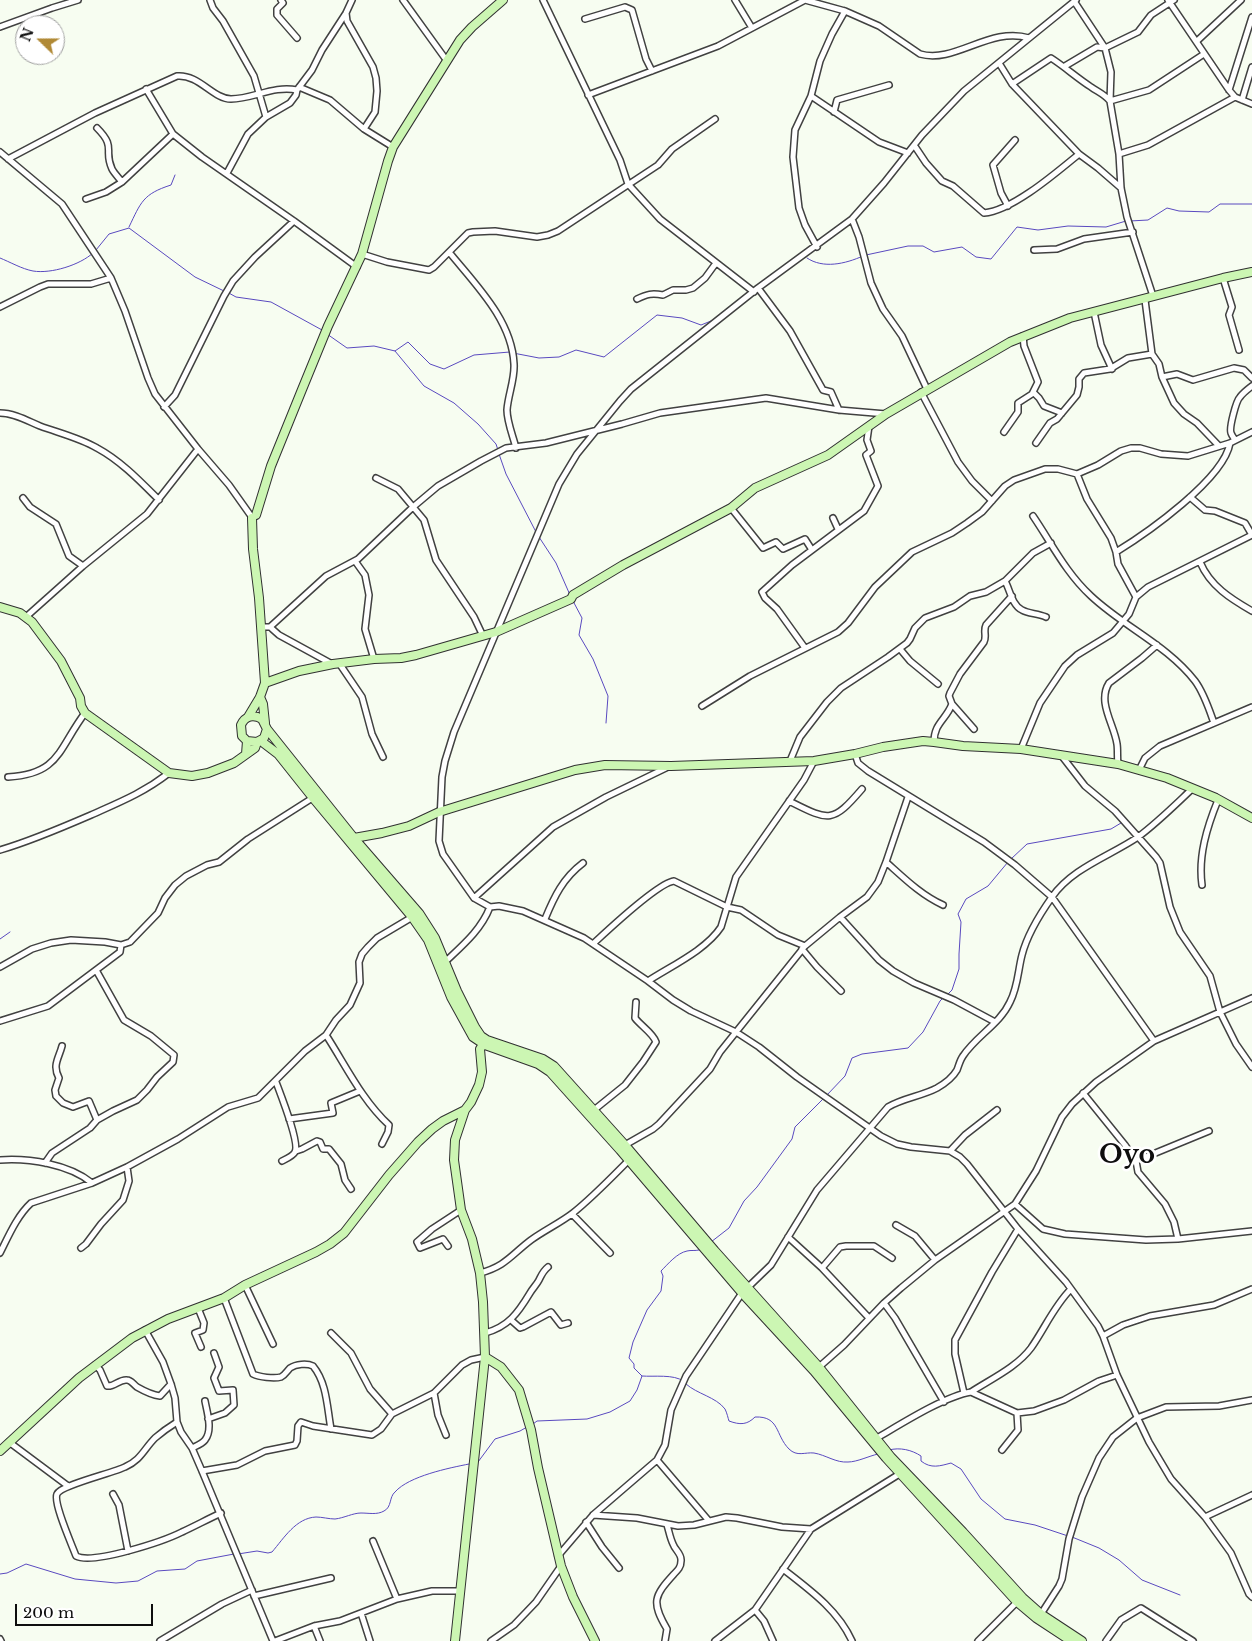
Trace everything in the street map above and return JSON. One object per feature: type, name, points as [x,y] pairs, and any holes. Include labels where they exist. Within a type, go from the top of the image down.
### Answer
[{"type":"main road","points":[[316,796],[278,754],[259,742],[247,741],[242,736],[240,729],[260,697],[264,683],[253,515],[328,326],[362,254],[388,161],[394,147],[460,40],[503,0]]},
{"type":"main road","points":[[264,683],[299,671],[336,664],[374,658],[401,658],[416,655],[496,632],[531,618],[572,597],[637,557],[731,508],[755,488],[828,455],[886,414],[1010,342],[1070,318],[1252,272]]},
{"type":"main road","points":[[0,607],[26,616],[62,661],[85,713],[169,773],[192,776],[204,774],[231,765],[255,748],[264,738],[266,726],[263,704],[260,697]]},
{"type":"main road","points":[[248,717],[258,717],[266,726],[316,796],[416,915],[451,997],[470,1032],[484,1042],[544,1068],[625,1145],[696,1234],[879,1443],[901,1473],[1023,1598],[1041,1614],[1082,1641]]},
{"type":"main road","points":[[246,754],[247,741]]},
{"type":"main road","points":[[354,838],[408,826],[439,812],[576,770],[605,765],[670,766],[814,760],[855,754],[883,747],[923,742],[1021,749],[1118,764],[1168,778],[1218,800],[1252,818]]},
{"type":"main road","points":[[340,826],[354,838],[435,938],[457,991],[484,1042],[549,1062],[594,1110],[603,1126],[629,1160],[696,1234]]},
{"type":"main road","points":[[455,1641],[485,1357],[480,1273],[472,1239],[461,1210],[454,1160],[455,1140],[465,1110],[479,1084],[482,1072],[480,1049],[484,1042]]},
{"type":"main road","points":[[0,1451],[95,1366],[116,1349],[145,1330],[168,1319],[224,1298],[246,1285],[316,1252],[344,1233],[389,1175],[418,1142],[432,1128],[465,1110]]},
{"type":"main road","points":[[745,1290],[819,1367],[859,1420]]},
{"type":"main road","points":[[485,1357],[501,1367],[519,1390],[528,1416],[561,1566],[573,1597],[595,1641]]},
{"type":"main road","points":[[888,1457],[961,1534],[1017,1602],[1036,1618],[1071,1641]]},
{"type":"street","points":[[0,27],[77,0]]},
{"type":"street","points":[[210,0],[254,76],[266,117]]},
{"type":"street","points":[[281,0],[282,3],[277,10],[277,15],[297,38]]},
{"type":"street","points":[[227,173],[248,134],[266,117],[290,103],[312,70],[352,0]]},
{"type":"street","points":[[403,0],[447,61]]},
{"type":"street","points":[[543,0],[620,160],[628,184],[660,219],[716,263],[756,290],[790,331],[823,390],[831,392],[839,410]]},
{"type":"street","points":[[735,0],[752,28]]},
{"type":"street","points":[[588,95],[718,46],[805,0],[845,11],[879,26],[920,54],[925,55],[938,56],[1000,36],[1017,35],[1029,38]]},
{"type":"street","points":[[1197,42],[1240,0]]},
{"type":"street","points":[[1219,446],[1174,403],[1162,377],[1159,364],[1152,354],[1149,298],[1121,188],[1119,154],[1110,101],[1111,72],[1105,48],[1075,1],[964,92],[914,145],[852,220],[756,290],[631,389],[577,454],[565,473],[454,732],[442,776],[439,840],[440,848],[474,898],[490,907],[499,906],[523,911],[594,943],[673,1000],[691,1011],[736,1032],[759,1047],[881,1136],[897,1144],[950,1151],[960,1156],[1018,1229],[1071,1289],[1103,1336],[1117,1376],[1137,1418],[1171,1479],[1205,1517],[1231,1553],[1252,1597]]},
{"type":"street","points":[[1065,66],[1097,47],[1105,48],[1138,32],[1151,14],[1171,1],[1228,90],[1235,97],[1252,104]]},
{"type":"street","points":[[585,19],[625,7],[630,8],[646,59],[652,71]]},
{"type":"street","points":[[816,247],[801,216],[793,157],[795,130],[811,96],[820,61],[845,11]]},
{"type":"street","points":[[346,13],[347,21],[373,67],[376,78],[375,112],[364,129]]},
{"type":"street","points":[[1228,90],[1252,17]]},
{"type":"street","points":[[1110,101],[1149,90],[1204,54]]},
{"type":"street","points":[[1012,84],[1038,68],[1049,58],[1065,66],[1092,88],[1104,93],[1110,101]]},
{"type":"street","points":[[999,63],[1012,84],[1079,154],[1121,188]]},
{"type":"street","points":[[1242,100],[1252,67]]},
{"type":"street","points":[[8,159],[95,113],[146,89],[177,76],[185,75],[231,99],[280,89],[298,89],[330,100],[364,129],[394,147]]},
{"type":"street","points":[[834,112],[837,100],[889,85]]},
{"type":"street","points":[[146,89],[173,134],[357,267]]},
{"type":"street","points":[[811,96],[879,142],[908,153]]},
{"type":"street","points":[[1119,154],[1148,145],[1235,97]]},
{"type":"street","points":[[362,254],[424,270],[434,267],[472,232],[495,231],[537,237],[548,235],[568,226],[658,165],[672,149],[715,119]]},
{"type":"street","points":[[97,128],[109,143],[112,169],[122,182]]},
{"type":"street","points":[[86,199],[106,192],[122,182],[173,134]]},
{"type":"street","points":[[1008,206],[1001,193],[993,165],[1015,140]]},
{"type":"street","points":[[914,145],[926,163],[942,181],[953,186],[984,213],[990,213],[1008,206],[1079,154]]},
{"type":"street","points":[[0,152],[62,204],[92,247],[111,278],[155,394],[253,515]]},
{"type":"street","points":[[852,220],[859,237],[871,283],[883,309],[902,336],[924,391],[958,462],[972,481],[992,501]]},
{"type":"street","points":[[164,407],[175,395],[233,281],[248,264],[294,221]]},
{"type":"street","points":[[1034,250],[1057,249],[1084,239],[1132,232]]},
{"type":"street","points":[[449,252],[501,319],[509,337],[514,363],[507,412],[516,448]]},
{"type":"street","points":[[637,299],[647,294],[663,295],[673,290],[693,288],[705,278],[716,263]]},
{"type":"street","points":[[0,307],[48,284],[92,284],[111,278]]},
{"type":"street","points":[[1223,278],[1232,307],[1229,315],[1239,350]]},
{"type":"street","points":[[1094,312],[1101,345],[1112,369]]},
{"type":"street","points":[[1004,432],[1018,412],[1018,403],[1033,392],[1038,382],[1024,346],[1024,336]]},
{"type":"street","points":[[1036,443],[1050,423],[1062,413],[1078,392],[1078,382],[1084,373],[1112,369],[1128,358],[1152,354]]},
{"type":"street","points":[[1162,377],[1177,374],[1193,380],[1234,368],[1244,370],[1252,378]]},
{"type":"street","points":[[1116,552],[1144,535],[1214,473],[1233,441],[1230,424],[1236,411],[1235,406],[1240,397],[1252,386]]},
{"type":"street","points":[[1033,392],[1044,406],[1062,413]]},
{"type":"street","points":[[270,627],[326,576],[355,561],[438,486],[481,460],[506,448],[546,443],[660,413],[766,398],[839,410],[886,414]]},
{"type":"street","points":[[0,413],[11,414],[81,440],[99,449],[131,472],[159,500]]},
{"type":"street","points":[[805,648],[777,609],[764,598],[762,592],[792,565],[864,511],[878,486],[866,454],[871,451],[867,440],[869,426]]},
{"type":"street","points":[[702,706],[750,676],[838,632],[875,588],[912,552],[952,533],[982,512],[1014,480],[1039,470],[1058,469],[1077,474],[1098,465],[1126,449],[1140,448],[1161,454],[1188,456],[1233,441],[1252,432]]},
{"type":"street","points":[[26,616],[146,514],[198,449]]},
{"type":"street","points":[[1077,474],[1087,499],[1111,538],[1118,564],[1136,597]]},
{"type":"street","points":[[376,478],[398,489],[425,523],[429,541],[441,570],[474,617],[483,636]]},
{"type":"street","points":[[1021,749],[1040,703],[1065,666],[1077,655],[1107,637],[1125,621],[1136,597],[1148,587],[1252,535],[1245,523],[1215,511],[1205,510],[1190,496]]},
{"type":"street","points":[[23,498],[30,507],[56,524],[69,556],[83,566]]},
{"type":"street","points":[[731,508],[763,548],[776,542],[782,548],[805,539],[812,550]]},
{"type":"street","points":[[1033,516],[1067,570],[1092,597],[1167,652],[1195,681],[1201,690],[1214,723]]},
{"type":"street","points":[[833,518],[838,529]]},
{"type":"street","points":[[790,761],[800,738],[840,688],[900,648],[910,639],[915,628],[925,618],[954,607],[970,596],[986,592],[1005,581],[1033,553],[1051,543]]},
{"type":"street","points":[[355,561],[365,575],[369,595],[365,629],[374,658]]},
{"type":"street","points":[[1200,562],[1204,573],[1215,586],[1251,610]]},
{"type":"street","points":[[1005,581],[1018,607],[1022,611],[1037,613],[1046,618]]},
{"type":"street","points":[[974,729],[952,704],[949,696],[960,674],[984,642],[986,638],[984,630],[986,625],[1012,596]]},
{"type":"street","points":[[261,627],[270,627],[280,635],[336,664],[362,697],[372,734],[383,757]]},
{"type":"street","points":[[1118,764],[1117,743],[1105,699],[1106,687],[1157,645]]},
{"type":"street","points":[[900,648],[910,661],[938,684]]},
{"type":"street","points":[[934,742],[934,733],[937,726],[948,714],[952,704]]},
{"type":"street","points":[[1139,770],[1145,758],[1160,746],[1252,707]]},
{"type":"street","points":[[8,777],[44,770],[55,760],[85,713]]},
{"type":"street","points":[[855,754],[862,767],[908,798],[984,842],[1015,864],[1052,897],[1154,1041]]},
{"type":"street","points":[[1061,755],[1085,786],[1115,812],[1160,863],[1174,918],[1180,932],[1210,976],[1220,1012],[1236,1044],[1252,1067]]},
{"type":"street","points":[[648,981],[702,947],[721,927],[733,882],[804,780],[814,760]]},
{"type":"street","points":[[474,898],[553,828],[606,797],[670,766]]},
{"type":"street","points":[[0,850],[68,825],[128,799],[150,787],[169,773]]},
{"type":"street","points":[[789,801],[823,816],[833,815],[847,807],[862,789]]},
{"type":"street","points":[[558,1556],[593,1515],[657,1460],[665,1445],[671,1410],[678,1390],[686,1376],[745,1290],[771,1264],[817,1190],[888,1107],[937,1088],[956,1072],[961,1058],[967,1050],[995,1022],[1010,1003],[1032,928],[1052,897],[1077,873],[1138,836],[1192,789]]},
{"type":"street","points":[[0,967],[32,949],[51,943],[71,940],[121,945],[134,939],[154,918],[174,885],[207,865],[219,862],[248,839],[316,796]]},
{"type":"street","points":[[625,1145],[659,1124],[710,1069],[720,1052],[804,947],[867,897],[878,882],[908,798]]},
{"type":"street","points":[[1202,885],[1200,871],[1203,849],[1218,800]]},
{"type":"street","points":[[886,862],[918,890],[943,905]]},
{"type":"street","points":[[545,920],[553,900],[566,878],[583,863]]},
{"type":"street","points":[[594,943],[620,918],[668,882],[674,881],[727,907],[740,910],[778,935],[804,947],[817,967],[841,991]]},
{"type":"street","points":[[445,962],[473,936],[485,920],[490,907]]},
{"type":"street","points":[[0,1253],[24,1209],[31,1202],[92,1184],[178,1139],[228,1107],[258,1098],[305,1052],[326,1035],[336,1020],[352,1003],[360,983],[358,970],[362,954],[377,938],[416,915]]},
{"type":"street","points":[[840,917],[879,960],[914,983],[954,1000],[995,1022]]},
{"type":"street","points":[[0,1021],[43,1009],[120,952],[121,945]]},
{"type":"street","points":[[45,1163],[52,1153],[90,1128],[97,1120],[113,1110],[137,1100],[147,1090],[156,1076],[170,1065],[174,1059],[174,1055],[151,1036],[124,1020],[96,970]]},
{"type":"street","points":[[819,1367],[844,1345],[884,1303],[935,1260],[1015,1204],[1033,1177],[1062,1117],[1083,1093],[1112,1069],[1154,1041],[1252,998]]},
{"type":"street","points":[[594,1110],[625,1085],[656,1042],[656,1038],[635,1018],[636,1002]]},
{"type":"street","points":[[326,1035],[364,1098],[389,1125],[382,1144]]},
{"type":"street","points":[[62,1046],[56,1064],[56,1073],[59,1078],[55,1090],[56,1096],[66,1105],[73,1107],[90,1101],[97,1120]]},
{"type":"street","points":[[276,1082],[289,1119],[296,1151]]},
{"type":"street","points":[[289,1119],[332,1114],[334,1112],[331,1103],[360,1092]]},
{"type":"street","points":[[1083,1093],[1136,1161],[1138,1172],[1170,1213],[1178,1239]]},
{"type":"street","points":[[950,1151],[965,1135],[997,1110]]},
{"type":"street","points":[[1136,1161],[1208,1131]]},
{"type":"street","points":[[282,1161],[296,1151],[317,1141],[320,1142],[323,1149],[329,1149],[341,1164],[345,1180],[350,1189]]},
{"type":"street","points":[[0,1160],[18,1159],[45,1163],[78,1174],[92,1184]]},
{"type":"street","points":[[480,1273],[495,1269],[504,1264],[542,1232],[572,1214],[629,1160]]},
{"type":"street","points":[[80,1248],[86,1244],[123,1200],[129,1181],[127,1167]]},
{"type":"street","points":[[1015,1204],[1037,1225],[1050,1231],[1146,1240],[1178,1239],[1252,1230]]},
{"type":"street","points":[[448,1246],[443,1239],[420,1248],[417,1242],[432,1229],[461,1210]]},
{"type":"street","points":[[572,1214],[610,1253]]},
{"type":"street","points":[[896,1225],[915,1236],[935,1260]]},
{"type":"street","points":[[964,1393],[955,1354],[955,1340],[1018,1229]]},
{"type":"street","points":[[788,1237],[822,1268],[868,1318]]},
{"type":"street","points":[[822,1268],[840,1247],[846,1246],[874,1246],[892,1258]]},
{"type":"street","points":[[484,1333],[496,1330],[519,1311],[542,1272],[548,1267]]},
{"type":"street","points":[[246,1285],[273,1344]]},
{"type":"street","points":[[879,1443],[944,1402],[971,1392],[1014,1364],[1025,1354],[1061,1299],[1071,1289]]},
{"type":"street","points":[[1103,1336],[1123,1325],[1150,1316],[1214,1304],[1252,1289]]},
{"type":"street","points":[[224,1298],[253,1374],[256,1376],[279,1377],[283,1376],[293,1366],[305,1364],[313,1366],[318,1371],[325,1389],[331,1429]]},
{"type":"street","points":[[884,1303],[895,1318],[944,1402]]},
{"type":"street","points":[[198,1308],[204,1323],[203,1330],[195,1333],[200,1347]]},
{"type":"street","points":[[510,1320],[520,1328],[551,1312],[561,1325],[568,1323]]},
{"type":"street","points":[[145,1330],[163,1362],[171,1384],[175,1398],[177,1422],[181,1432],[192,1448],[221,1513],[272,1641],[314,1626],[340,1621],[361,1614],[397,1599],[432,1591],[461,1591]]},
{"type":"street","points":[[331,1333],[351,1353],[370,1389],[392,1414]]},
{"type":"street","points":[[208,1419],[225,1413],[234,1405],[233,1390],[219,1391],[214,1378],[218,1367],[214,1353]]},
{"type":"street","points":[[202,1471],[237,1465],[265,1451],[295,1445],[298,1426],[301,1422],[372,1435],[381,1429],[392,1414],[434,1393],[462,1365],[471,1360],[485,1357]]},
{"type":"street","points":[[95,1366],[100,1370],[108,1386],[111,1387],[125,1380],[130,1380],[135,1386],[160,1396],[171,1384]]},
{"type":"street","points":[[971,1392],[1017,1413],[1034,1410],[1064,1400],[1099,1381],[1117,1376]]},
{"type":"street","points":[[434,1393],[438,1415],[446,1435]]},
{"type":"street","points":[[1041,1614],[1056,1593],[1062,1579],[1069,1539],[1082,1497],[1099,1458],[1113,1437],[1137,1418],[1171,1406],[1220,1406],[1252,1400]]},
{"type":"street","points":[[192,1448],[205,1441],[208,1435],[205,1401]]},
{"type":"street","points":[[1002,1450],[1018,1430],[1017,1413]]},
{"type":"street","points":[[177,1422],[154,1439],[138,1460],[124,1467],[68,1486],[59,1492],[57,1498],[61,1517],[76,1556],[90,1559],[128,1551],[181,1533],[221,1513]]},
{"type":"street","points":[[9,1442],[68,1486]]},
{"type":"street","points":[[657,1460],[709,1521]]},
{"type":"street","points":[[715,1641],[755,1610],[811,1529],[901,1473]]},
{"type":"street","points":[[113,1494],[119,1505],[128,1551]]},
{"type":"street","points":[[1205,1517],[1252,1495]]},
{"type":"street","points":[[593,1515],[637,1518],[678,1526],[726,1517],[782,1527],[811,1529]]},
{"type":"street","points":[[586,1522],[602,1547],[619,1568]]},
{"type":"street","points":[[665,1641],[667,1629],[658,1614],[656,1605],[658,1594],[680,1569],[682,1563],[667,1525]]},
{"type":"street","points":[[373,1541],[397,1599]]},
{"type":"street","points":[[491,1641],[514,1625],[536,1602],[561,1566]]},
{"type":"street","points":[[783,1569],[832,1610],[852,1641]]},
{"type":"street","points":[[160,1641],[222,1604],[253,1593],[331,1578]]},
{"type":"street","points":[[978,1641],[1017,1602]]},
{"type":"street","points":[[1106,1641],[1121,1620],[1141,1608],[1193,1641]]},
{"type":"street","points":[[755,1610],[764,1621],[773,1641]]},
{"type":"street","points":[[361,1614],[370,1641]]},
{"type":"street","points":[[314,1626],[320,1641]]},
{"type":"waterway","points":[[129,227],[144,200],[154,192],[171,185],[175,175]]},
{"type":"waterway","points":[[1130,221],[1148,220],[1167,208],[1179,211],[1209,212],[1220,204],[1252,204]]},
{"type":"waterway","points":[[866,255],[908,246],[923,246],[934,252],[962,247],[976,257],[991,259],[1017,227],[1038,230],[1068,226],[1106,227],[1126,221]]},
{"type":"waterway","points":[[96,250],[109,234],[129,228],[195,277],[224,291]]},
{"type":"waterway","points":[[0,258],[25,269],[40,272],[73,265],[93,253]]},
{"type":"waterway","points":[[807,258],[820,263],[834,264],[863,256]]},
{"type":"waterway","points":[[227,292],[236,297],[271,302],[322,330]]},
{"type":"waterway","points":[[513,353],[539,358],[559,357],[576,350],[604,357],[657,315],[682,318],[701,325],[711,321]]},
{"type":"waterway","points":[[327,334],[347,348],[374,346],[395,351],[408,342],[430,364],[444,369],[474,355],[510,352]]},
{"type":"waterway","points":[[395,351],[424,386],[454,403],[478,424],[496,444],[498,450]]},
{"type":"waterway","points":[[499,454],[506,474],[536,532]]},
{"type":"waterway","points":[[539,537],[556,563],[570,595]]},
{"type":"waterway","points":[[573,601],[582,618],[579,635],[593,659],[608,696],[606,723]]},
{"type":"waterway","points":[[1011,859],[1027,844],[1111,829],[1121,823]]},
{"type":"waterway","points":[[947,995],[952,990],[959,969],[961,922],[958,914],[966,899],[988,886],[1008,862]]},
{"type":"waterway","points":[[0,939],[10,932]]},
{"type":"waterway","points":[[827,1095],[845,1076],[852,1058],[862,1054],[908,1048],[923,1032],[944,997]]},
{"type":"waterway","points":[[711,1242],[729,1228],[744,1201],[757,1187],[792,1139],[795,1127],[824,1098]]},
{"type":"waterway","points":[[533,1424],[537,1421],[587,1419],[610,1412],[630,1401],[637,1390],[642,1376],[634,1368],[634,1364],[629,1358],[633,1342],[647,1310],[661,1291],[663,1276],[661,1271],[680,1254],[699,1250]]},
{"type":"waterway","points":[[642,1376],[669,1377],[683,1381]]},
{"type":"waterway","points":[[686,1384],[721,1405],[725,1409],[729,1421],[743,1424],[755,1417],[769,1420],[776,1427],[785,1444],[795,1453],[814,1453],[844,1462],[852,1462],[878,1454]]},
{"type":"waterway","points":[[478,1462],[495,1439],[527,1427]]},
{"type":"waterway","points":[[889,1450],[902,1449],[914,1452],[921,1456],[921,1461],[932,1466],[951,1463],[961,1469],[981,1499],[1005,1519],[1035,1525],[1068,1536]]},
{"type":"waterway","points":[[238,1554],[257,1551],[272,1552],[296,1525],[309,1518],[335,1519],[358,1513],[381,1512],[387,1509],[395,1492],[410,1481],[469,1464]]},
{"type":"waterway","points":[[1072,1537],[1099,1548],[1119,1560],[1142,1580],[1180,1595]]},
{"type":"waterway","points":[[0,1574],[7,1573],[26,1564],[75,1579],[116,1583],[138,1581],[157,1571],[185,1569],[197,1561],[234,1554]]},
{"type":"district","name":"Oyo","points":[[1127,1156]]}]
